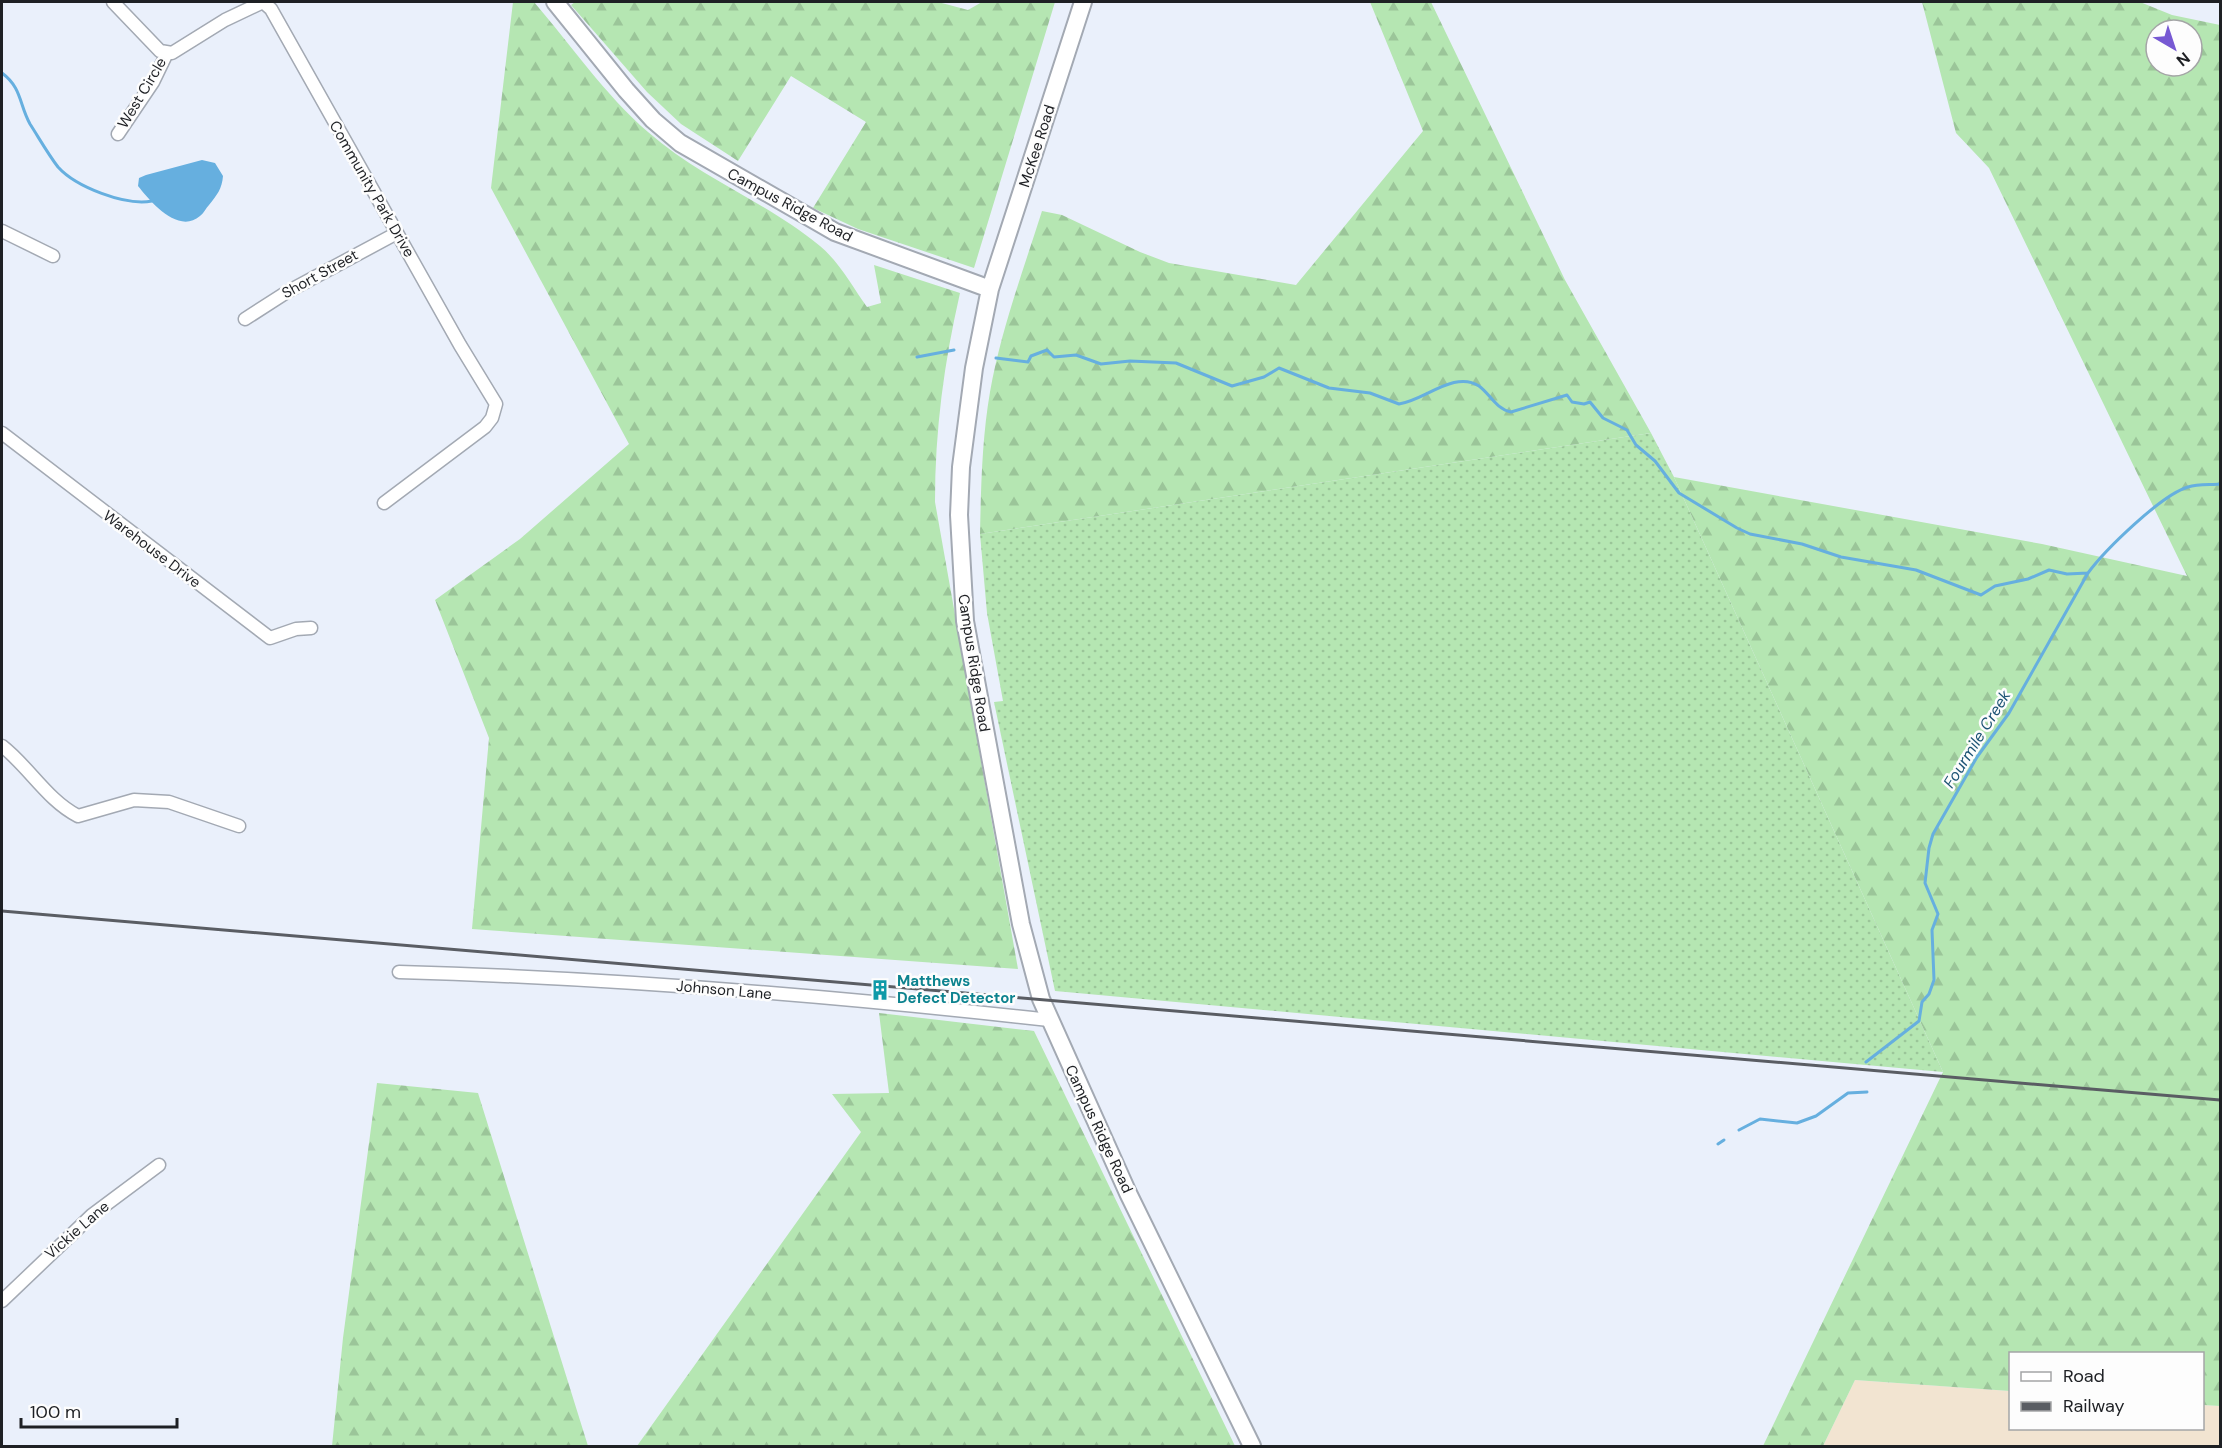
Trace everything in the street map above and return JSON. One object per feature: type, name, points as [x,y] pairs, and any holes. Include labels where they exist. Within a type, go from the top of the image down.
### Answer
[{"type":"street","points":[[113,2],[160,51],[167,52]]},
{"type":"street","name":"Community Park Drive","points":[[167,52],[171,53],[225,20],[263,2],[271,9],[496,404],[492,418],[485,427],[384,503]]},
{"type":"street","name":"Campus Ridge Road","points":[[555,2],[640,105],[680,143],[835,232],[990,289],[965,425],[959,515],[960,568],[965,621],[1021,924],[1033,974],[1049,1020],[1128,1193],[1252,1446]]},
{"type":"street","name":"McKee Road","points":[[990,289],[1083,2]]},
{"type":"street","name":"West Circle","points":[[118,134],[153,82],[167,52]]},
{"type":"street","points":[[2,231],[53,256]]},
{"type":"street","name":"Short Street","points":[[245,319],[286,292],[398,233]]},
{"type":"street","name":"Warehouse Drive","points":[[2,433],[270,638],[296,629],[310,628]]},
{"type":"street","points":[[2,746],[62,807],[78,816],[134,800],[168,802],[238,825]]},
{"type":"street","name":"Johnson Lane","points":[[399,972],[560,977],[674,985],[1049,1020]]},
{"type":"street","name":"Vickie Lane","points":[[2,1301],[92,1215],[159,1165]]},
{"type":"shaded area","points":[[1855,1380],[2009,1391],[2009,1430],[2204,1430],[2204,1405],[2220,1406],[2220,1446],[1823,1446]]},
{"type":"green space","points":[[513,2],[534,2],[617,102],[632,118],[668,148],[711,177],[800,230],[820,246],[840,267],[867,307],[881,303],[874,265],[960,293],[949,345],[942,397],[935,502],[1018,969],[472,929],[489,738],[435,600],[520,539],[629,444],[491,188]]},
{"type":"green space","points":[[575,2],[938,2],[968,10],[982,2],[1055,2],[974,268],[858,229],[813,208],[866,122],[791,76],[738,161],[681,124],[647,92],[571,5]]},
{"type":"green space","points":[[1370,2],[1431,2],[1565,280],[1651,433],[980,534],[981,480],[990,392],[1006,323],[1042,211],[1062,215],[1140,252],[1169,263],[1296,285],[1423,131]]},
{"type":"green space","points":[[1922,2],[2140,2],[2172,15],[2186,18],[2144,18],[2144,78],[2204,78],[2204,22],[2220,25],[2220,1406],[2204,1405],[2204,1352],[2009,1352],[2009,1391],[1855,1380],[1823,1446],[1763,1446],[1943,1072],[1674,477],[2042,544],[2187,576],[1989,168],[1956,133]]},
{"type":"green space","points":[[1651,433],[1674,477],[1943,1072],[1055,991],[994,702],[1003,701],[987,613],[980,534]]},
{"type":"green space","points":[[879,1013],[1034,1031],[1235,1446],[637,1446],[861,1132],[832,1094],[889,1093]]},
{"type":"green space","points":[[377,1083],[478,1093],[588,1446],[332,1446],[343,1338]]},
{"type":"water","points":[[202,160],[215,163],[223,176],[219,192],[204,212],[192,221],[174,219],[165,214],[138,186],[139,178],[146,175]]},
{"type":"waterway","points":[[2,73],[17,90],[30,124],[58,167],[66,174],[89,188],[115,198],[128,201],[152,201]]},
{"type":"waterway","points":[[917,357],[954,350]]},
{"type":"waterway","points":[[996,358],[1028,362],[1031,356],[1047,350],[1054,357],[1076,355],[1101,364],[1130,361],[1176,363],[1232,386],[1264,377],[1279,368],[1329,388],[1370,393],[1399,404],[1409,402],[1449,384],[1469,382],[1479,386],[1497,405],[1511,412],[1567,395],[1572,402],[1584,404],[1590,402],[1603,418],[1627,430],[1636,445],[1655,461],[1679,493],[1750,534],[1802,544],[1841,557],[1916,570],[1981,595],[1995,586],[2028,579],[2049,570],[2067,574],[2088,573]]},
{"type":"waterway","name":"Fourmile Creek","points":[[1866,1062],[1919,1021],[1922,1002],[1929,994],[1934,980],[1932,930],[1938,914],[1925,883],[1933,834],[1977,757],[2009,713],[2088,573],[2120,538],[2163,501],[2188,487],[2220,484]]},
{"type":"waterway","name":"Fourmile Creek","points":[[1739,1130],[1760,1119],[1797,1123],[1816,1116],[1848,1093],[1867,1092]]},
{"type":"waterway","name":"Fourmile Creek","points":[[1718,1144],[1724,1140]]},
{"type":"railway","points":[[2,911],[2220,1100]]},
{"type":"place","name":"Matthews Defect Detector","points":[[880,990]]}]
